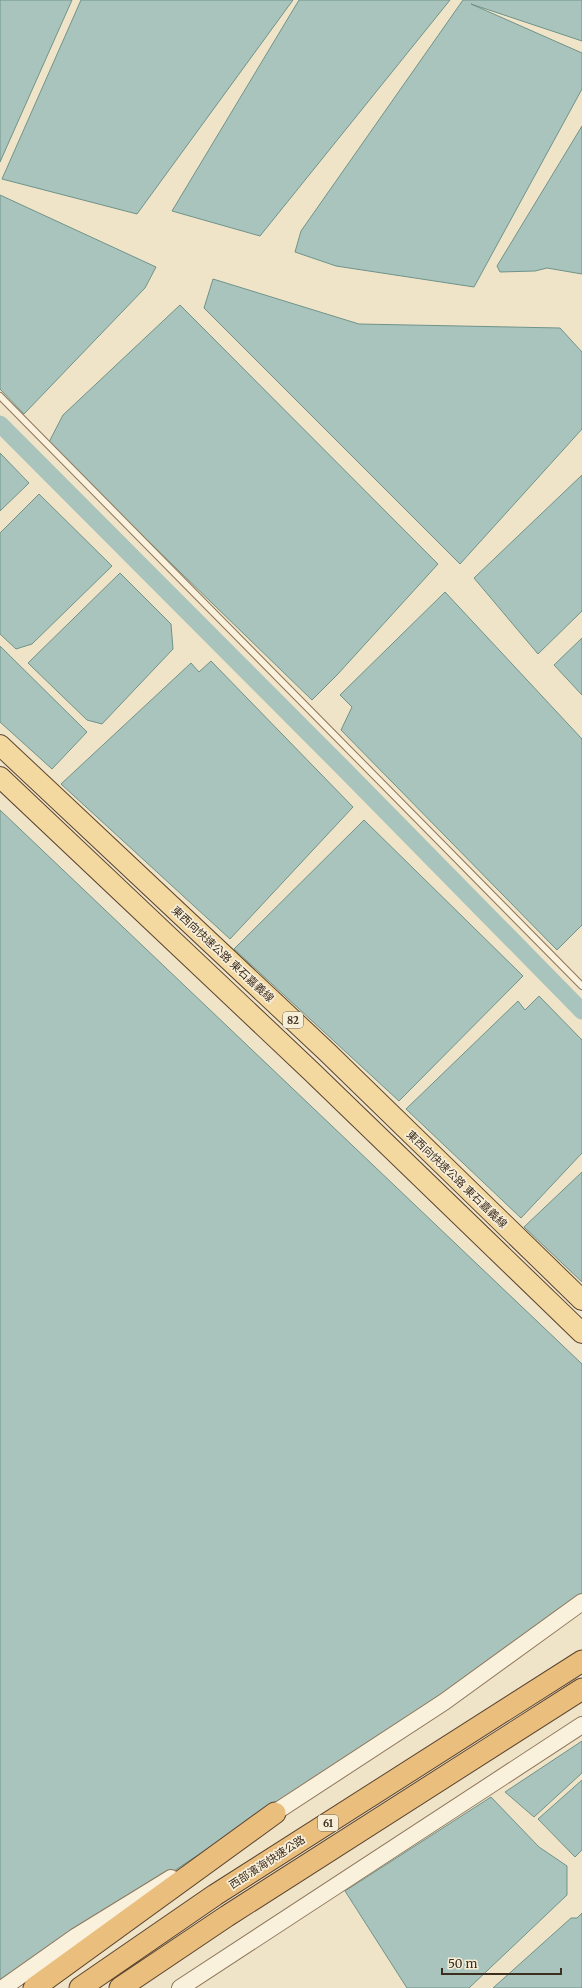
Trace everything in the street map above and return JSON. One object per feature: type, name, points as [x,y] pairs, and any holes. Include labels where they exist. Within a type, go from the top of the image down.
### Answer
[{"type":"highway","name":"西部濱海快速公路","points":[[80,1988],[215,1895],[581,1662]]},
{"type":"highway","name":"61","points":[[120,1988],[227,1916],[582,1689]]},
{"type":"highway","points":[[34,1988],[275,1813]]},
{"type":"main road","name":"東西向快速公路 東石嘉義線","points":[[0,744],[328,1052],[582,1300]]},
{"type":"main road","name":"82","points":[[0,777],[312,1072],[582,1333]]},
{"type":"street","points":[[3,1988],[75,1937],[275,1813],[444,1702],[582,1602]]},
{"type":"street","points":[[180,1988],[582,1725]]},
{"type":"lane","points":[[0,396],[582,986]]},
{"type":"water","points":[[0,0],[72,0],[0,162]]},
{"type":"water","points":[[81,0],[293,0],[137,214],[2,179]]},
{"type":"water","points":[[299,0],[450,0],[260,236],[172,211]]},
{"type":"water","points":[[463,0],[582,0],[582,41],[471,4],[582,53],[582,89],[474,287],[336,266],[295,252],[301,231]]},
{"type":"water","points":[[582,126],[582,274],[547,268],[535,271],[500,272],[497,266]]},
{"type":"water","points":[[0,195],[156,267],[145,288],[24,414],[0,389]]},
{"type":"water","points":[[213,279],[359,324],[560,328],[582,352],[582,429],[460,564],[204,308]]},
{"type":"water","points":[[180,305],[438,564],[337,675],[312,700],[48,444],[63,415]]},
{"type":"water","points":[[0,453],[29,483],[0,511]]},
{"type":"water","points":[[582,475],[582,611],[538,654],[474,578]]},
{"type":"water","points":[[39,494],[112,566],[32,644],[16,649],[0,634],[0,533]]},
{"type":"water","points":[[120,573],[171,624],[173,649],[102,724],[87,720],[28,663]]},
{"type":"water","points":[[445,592],[582,739],[582,925],[557,950],[341,730],[352,707],[340,695]]},
{"type":"water","points":[[582,638],[582,695],[554,665]]},
{"type":"water","points":[[0,646],[87,732],[52,769],[0,722]]},
{"type":"water","points":[[211,661],[353,807],[230,939],[61,784],[191,663],[199,672]]},
{"type":"water","points":[[0,810],[582,1364],[582,1603],[58,1947],[0,1988]]},
{"type":"water","points":[[364,820],[523,976],[399,1101],[234,949]]},
{"type":"water","points":[[539,996],[582,1040],[582,1153],[521,1218],[406,1109],[518,1001],[525,1010]]},
{"type":"water","points":[[582,1172],[582,1282],[524,1227]]},
{"type":"water","points":[[582,1741],[582,1773],[534,1817],[505,1792]]},
{"type":"water","points":[[582,1780],[582,1850],[575,1857],[538,1819]]},
{"type":"water","points":[[491,1797],[539,1847],[567,1866],[567,1895],[469,1988],[407,1988],[345,1891]]},
{"type":"water","points":[[582,1913],[582,1988],[493,1988],[571,1918],[577,1918]]},
{"type":"waterway","points":[[0,424],[347,772],[582,1011]]}]
